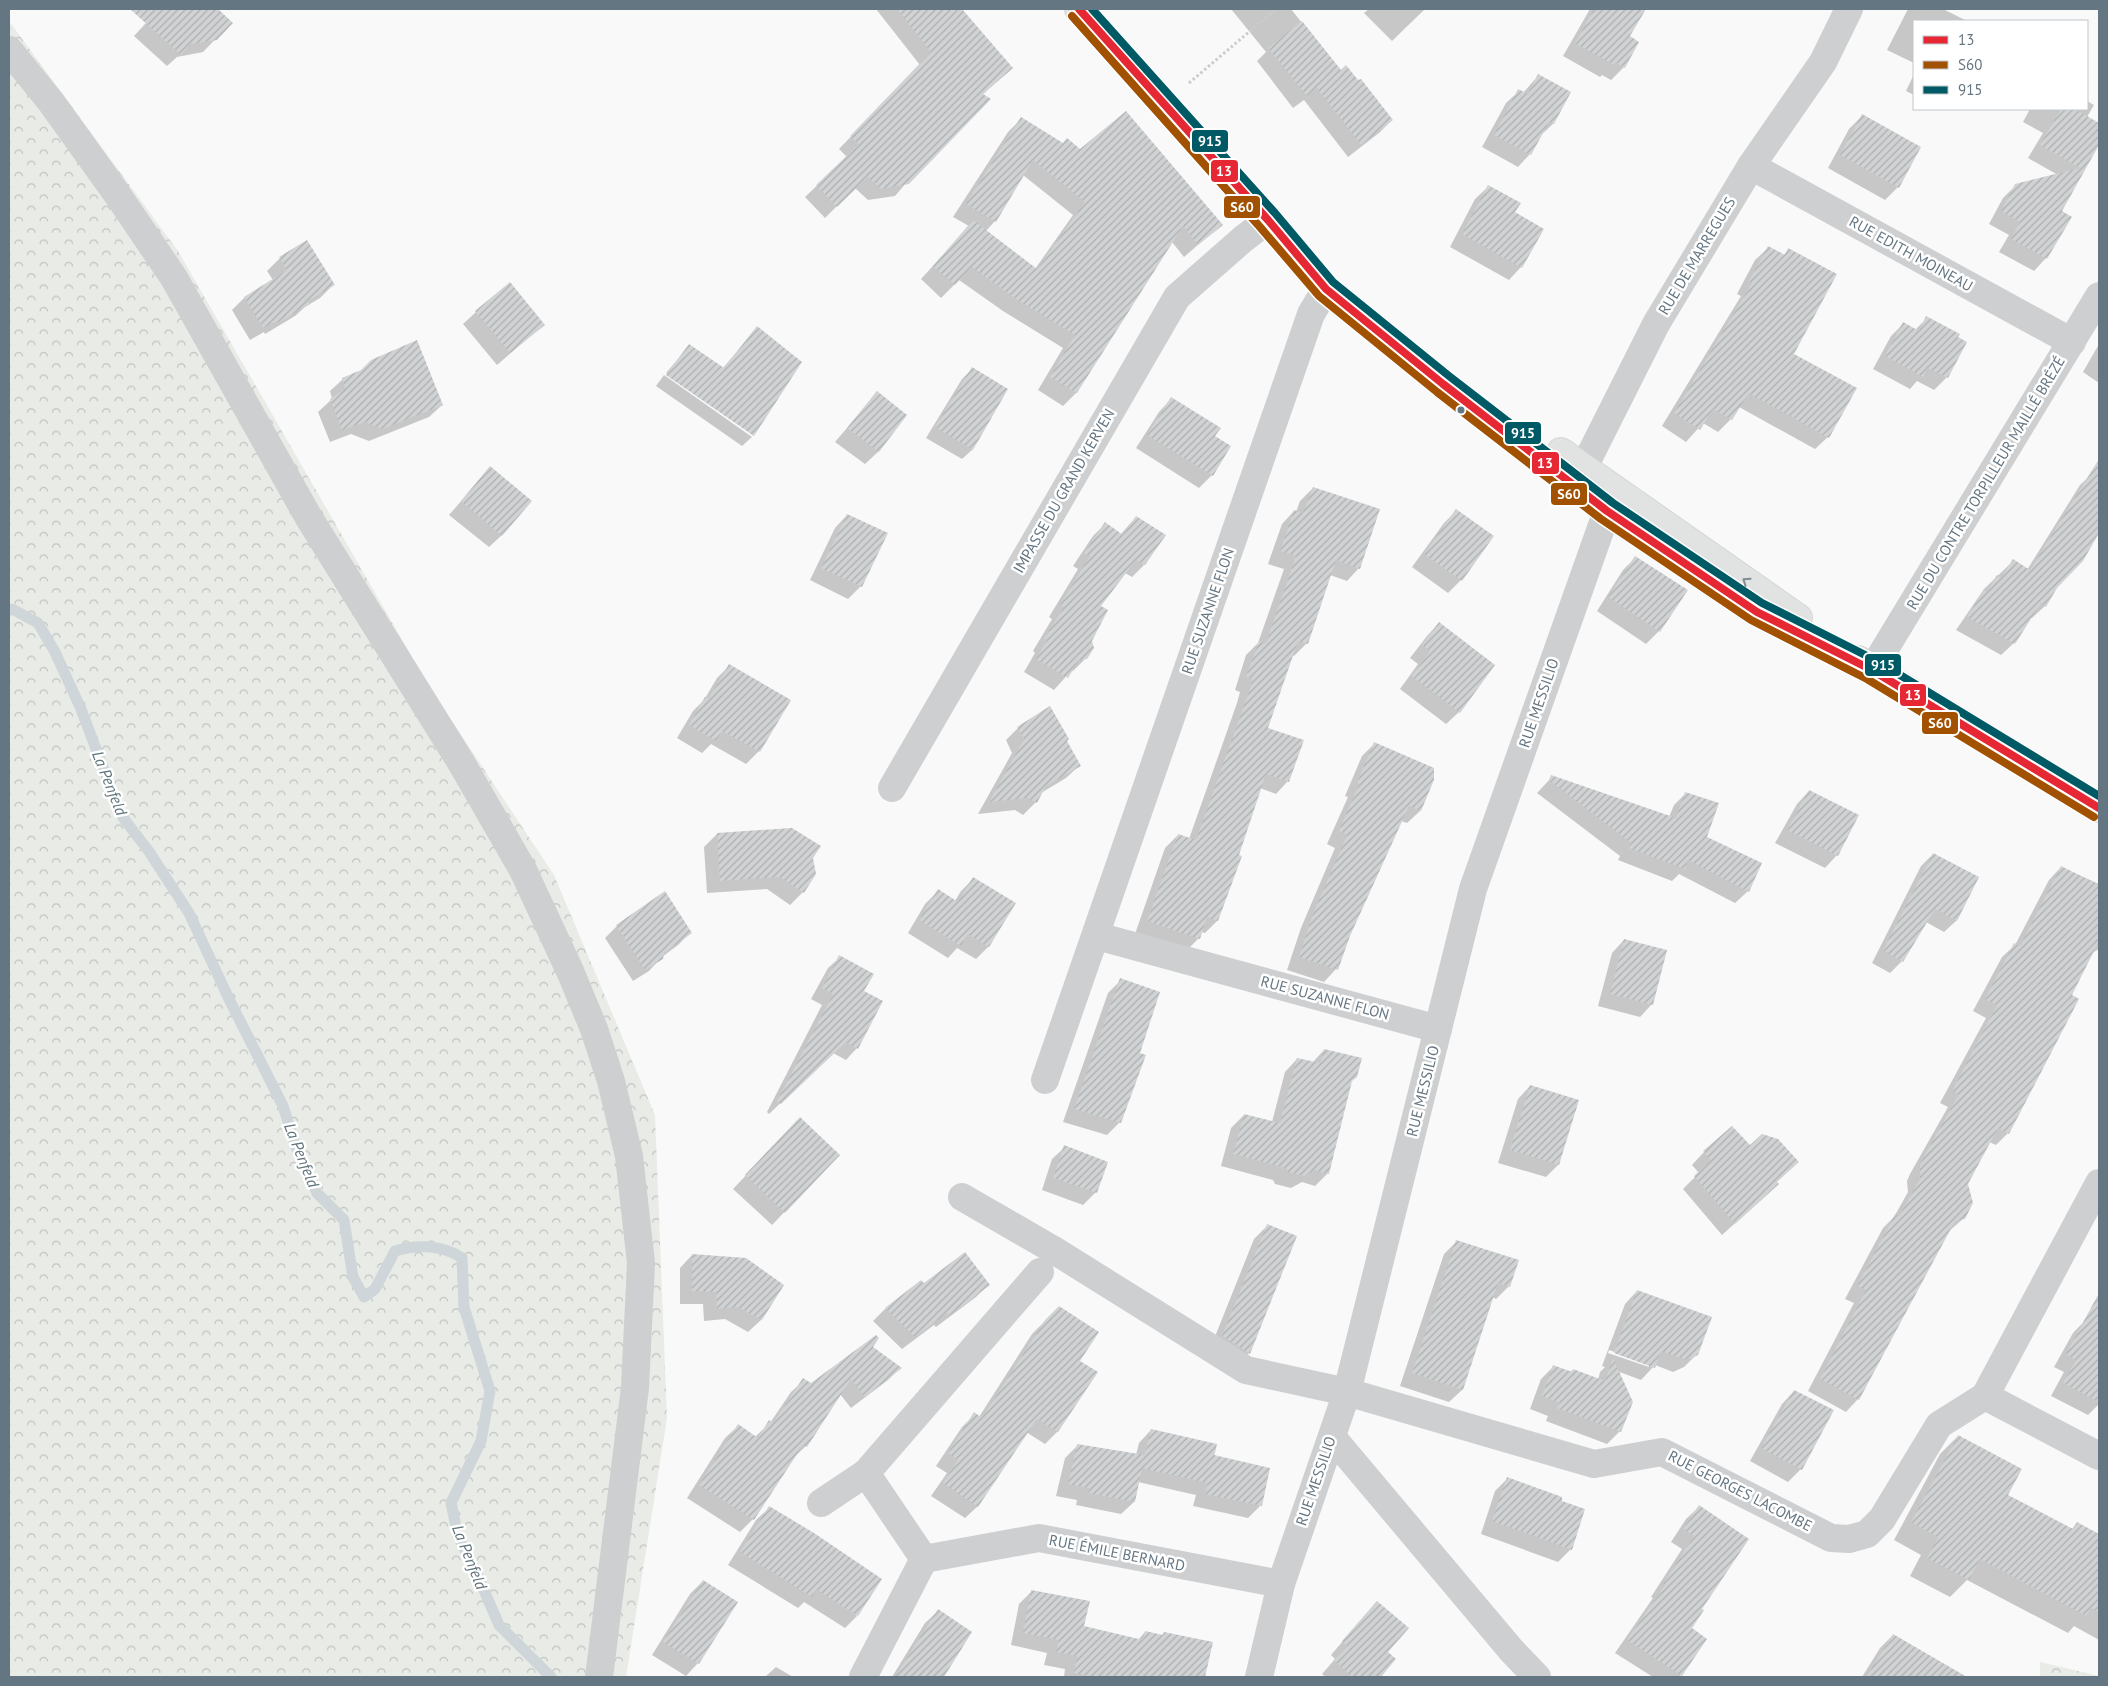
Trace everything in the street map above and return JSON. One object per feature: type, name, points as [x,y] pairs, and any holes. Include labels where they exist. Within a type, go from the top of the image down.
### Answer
[{"type":"main road","points":[[1079,9],[1268,220],[1326,289],[1443,384],[1607,511],[1757,612],[1872,670]]},
{"type":"main road","points":[[1268,220],[1439,359],[1583,469],[1713,557],[1872,670],[2099,808]]},
{"type":"street","name":"RUE DE MARREGUES","points":[[1583,469],[1656,324],[1751,166],[1823,62],[1849,9]]},
{"type":"street","points":[[9,50],[51,102],[174,278],[310,518],[462,764],[523,870],[570,971],[594,1029],[611,1081],[629,1156],[641,1263],[635,1388],[599,1677]]},
{"type":"street","name":"RUE EDITH MOINEAU","points":[[1751,166],[2072,342]]},
{"type":"street","name":"IMPASSE DU GRAND KERVEN","points":[[892,788],[1177,297],[1243,239],[1268,220]]},
{"type":"street","name":"RUE SUZANNE FLON","points":[[1045,1080],[1311,314],[1326,289]]},
{"type":"street","name":"RUE DU CONTRE TORPILLEUR MAILLÉ BRÉZÉ","points":[[1872,670],[2099,296]]},
{"type":"street","points":[[1583,469],[1607,511]]},
{"type":"street","name":"RUE MESSILIO","points":[[1259,1677],[1281,1584],[1347,1392],[1474,889],[1607,511]]},
{"type":"street","name":"RUE SUZANNE FLON","points":[[1096,936],[1438,1029]]},
{"type":"street","name":"RUE GEORGES LACOMBE","points":[[962,1197],[1052,1249],[1246,1370],[1347,1392],[1594,1464],[1662,1452],[1831,1538],[1849,1539],[1868,1534],[1882,1519],[1939,1425],[1985,1396],[2099,1183]]},
{"type":"street","points":[[821,1503],[866,1473],[1040,1272]]},
{"type":"street","points":[[1985,1396],[2099,1456]]},
{"type":"street","points":[[1332,1437],[1512,1651],[1537,1677]]},
{"type":"street","points":[[863,1677],[924,1559],[866,1473]]},
{"type":"street","name":"RUE ÉMILE BERNARD","points":[[924,1559],[1039,1538],[1281,1584]]},
{"type":"path","points":[[1164,104],[1276,9]]},
{"type":"green space","points":[[9,21],[178,251],[430,688],[554,875],[655,1115],[667,1418],[626,1677],[9,1677]]},
{"type":"green space","points":[[2040,1662],[2099,1676],[2099,1677],[2040,1677]]},
{"type":"building","points":[[130,9],[218,9],[233,23],[217,40],[190,44],[181,55]]},
{"type":"building","points":[[897,9],[962,9],[1013,68],[983,94],[991,99],[909,184],[881,189],[868,177],[837,207],[816,185],[859,144],[850,136],[931,52]]},
{"type":"building","points":[[1594,9],[1646,9],[1630,36],[1639,42],[1625,68],[1615,62],[1614,65],[1575,43]]},
{"type":"building","points":[[1302,21],[1341,70],[1346,65],[1358,80],[1361,79],[1393,120],[1361,145],[1317,88],[1307,96],[1268,48]]},
{"type":"building","points":[[1538,74],[1571,92],[1554,124],[1549,122],[1531,155],[1494,135],[1518,89],[1528,94]]},
{"type":"building","points":[[2060,110],[2077,110],[2099,123],[2099,145],[2062,211],[2072,217],[2047,259],[2011,239],[2020,222],[2001,211],[2015,184],[2080,168],[2040,145]]},
{"type":"building","points":[[1126,111],[1223,225],[1198,245],[1183,226],[1077,393],[1050,377],[1075,335],[1016,299],[972,267],[955,285],[933,266],[973,220],[1037,269],[1085,202],[1033,160],[996,222],[966,204],[1021,117],[1063,143],[1067,138],[1080,149]]},
{"type":"building","points":[[1862,114],[1921,147],[1899,188],[1840,155]]},
{"type":"building","points":[[1488,185],[1521,203],[1515,212],[1544,229],[1522,268],[1462,234]]},
{"type":"building","points":[[307,240],[335,285],[308,301],[310,304],[278,323],[277,321],[263,328],[244,297],[287,270],[279,257]]},
{"type":"building","points":[[1768,246],[1785,255],[1788,248],[1837,274],[1794,354],[1857,388],[1829,438],[1749,393],[1732,420],[1713,409],[1700,430],[1674,413],[1752,283],[1749,281]]},
{"type":"building","points":[[510,282],[545,325],[510,353],[475,311]]},
{"type":"building","points":[[1926,316],[1960,334],[1958,337],[1967,342],[1948,378],[1928,368],[1923,377],[1885,356],[1903,322],[1919,331]]},
{"type":"building","points":[[757,326],[802,362],[754,436],[666,375],[689,344],[724,368]]},
{"type":"building","points":[[417,340],[443,405],[382,429],[365,422],[342,430],[330,399],[345,389],[342,378],[361,370],[371,360]]},
{"type":"building","points":[[972,367],[1008,389],[973,450],[935,427]]},
{"type":"building","points":[[877,391],[907,415],[879,452],[847,428]]},
{"type":"building","points":[[1171,397],[1221,428],[1215,436],[1231,446],[1213,476],[1147,435]]},
{"type":"building","points":[[2099,459],[2099,533],[2083,561],[2057,588],[2046,607],[2041,603],[2015,644],[1967,617],[1984,590],[1987,592],[1997,575],[2001,578],[2013,559],[2030,570]]},
{"type":"building","points":[[490,466],[532,501],[502,536],[461,501]]},
{"type":"building","points":[[1313,487],[1380,509],[1360,569],[1336,560],[1308,644],[1298,641],[1268,728],[1304,740],[1289,782],[1266,774],[1239,855],[1242,856],[1218,921],[1207,917],[1200,939],[1147,921],[1178,834],[1196,840],[1250,689],[1252,679],[1246,677],[1259,641],[1266,643],[1296,556],[1280,551],[1294,510],[1303,513]]},
{"type":"building","points":[[1456,509],[1494,536],[1462,581],[1424,554]]},
{"type":"building","points":[[847,514],[888,533],[862,587],[821,568]]},
{"type":"building","points":[[1136,516],[1166,535],[1145,565],[1136,560],[1101,606],[1108,610],[1092,641],[1094,648],[1087,659],[1079,660],[1068,678],[1036,659],[1047,640],[1044,639],[1064,607],[1060,605],[1090,556],[1084,553],[1105,522],[1123,535]]},
{"type":"building","points":[[1635,556],[1688,590],[1660,632],[1608,597]]},
{"type":"building","points":[[1439,622],[1495,665],[1460,713],[1412,676],[1430,651],[1422,645]]},
{"type":"building","points":[[729,664],[791,700],[760,752],[722,731],[716,741],[689,725],[705,697],[709,698]]},
{"type":"building","points":[[1050,706],[1069,739],[1067,741],[1081,766],[1046,786],[1037,803],[1028,798],[989,802],[1024,739],[1017,727]]},
{"type":"building","points":[[1374,742],[1434,768],[1434,780],[1421,811],[1409,806],[1350,936],[1338,970],[1299,957],[1313,914],[1347,835],[1339,831]]},
{"type":"building","points":[[1551,775],[1676,818],[1685,792],[1719,803],[1707,837],[1762,863],[1749,892],[1688,860],[1685,869],[1629,848],[1631,843],[1549,780]]},
{"type":"building","points":[[1809,790],[1859,815],[1838,856],[1787,830]]},
{"type":"building","points":[[792,828],[821,846],[813,858],[816,874],[804,893],[780,877],[720,881],[717,833]]},
{"type":"building","points":[[1933,853],[1979,877],[1957,921],[1935,909],[1903,962],[1883,950]]},
{"type":"building","points":[[2061,866],[2099,885],[2099,941],[2072,995],[2079,999],[2009,1134],[1998,1128],[1968,1184],[1973,1203],[1965,1219],[1955,1221],[1859,1400],[1820,1379],[1866,1290],[1857,1286],[1895,1214],[1899,1216],[1920,1179],[1922,1160],[1959,1094],[1952,1091],[1997,1005],[1985,999],[2014,943],[2020,946]]},
{"type":"building","points":[[973,877],[1016,903],[989,947],[968,934],[961,946],[919,920],[938,889],[958,902]]},
{"type":"building","points":[[665,891],[692,933],[664,953],[663,959],[645,970],[616,925]]},
{"type":"building","points":[[1624,939],[1667,950],[1653,1005],[1610,994]]},
{"type":"building","points":[[839,955],[874,974],[864,991],[883,1001],[858,1049],[846,1042],[781,1104],[777,1101],[833,994],[822,988]]},
{"type":"building","points":[[1120,978],[1160,992],[1140,1053],[1146,1055],[1121,1123],[1074,1109]]},
{"type":"building","points":[[1324,1049],[1362,1058],[1357,1077],[1352,1081],[1329,1174],[1315,1170],[1304,1176],[1288,1172],[1286,1168],[1233,1154],[1244,1114],[1280,1123],[1297,1058],[1320,1063]]},
{"type":"building","points":[[1530,1085],[1579,1100],[1559,1165],[1510,1150]]},
{"type":"building","points":[[800,1117],[840,1155],[785,1213],[745,1175]]},
{"type":"building","points":[[1732,1126],[1750,1145],[1762,1134],[1778,1139],[1799,1162],[1777,1182],[1779,1184],[1735,1224],[1694,1176],[1711,1160],[1703,1151]]},
{"type":"building","points":[[1064,1145],[1108,1162],[1097,1193],[1053,1178]]},
{"type":"building","points":[[1267,1224],[1297,1236],[1250,1354],[1222,1336]]},
{"type":"building","points":[[1456,1240],[1519,1260],[1510,1287],[1498,1283],[1463,1390],[1412,1373]]},
{"type":"building","points":[[965,1252],[990,1285],[949,1316],[947,1313],[915,1337],[885,1308],[921,1280],[924,1283]]},
{"type":"building","points":[[692,1254],[746,1258],[784,1285],[762,1320],[738,1307],[717,1309],[716,1292],[692,1291]]},
{"type":"building","points":[[1637,1290],[1712,1317],[1698,1355],[1687,1360],[1661,1351],[1655,1368],[1614,1353]]},
{"type":"building","points":[[2099,1293],[2099,1402],[2063,1383],[2076,1360],[2066,1354]]},
{"type":"building","points":[[1059,1306],[1099,1332],[1080,1361],[1098,1372],[1058,1432],[1037,1419],[978,1507],[943,1483],[958,1460],[948,1453],[974,1412],[982,1418],[1045,1320]]},
{"type":"building","points":[[876,1335],[879,1338],[873,1347],[902,1368],[865,1397],[851,1379],[807,1447],[803,1445],[754,1520],[699,1485],[738,1424],[758,1438],[769,1420],[773,1423],[803,1378],[811,1383]]},
{"type":"building","points":[[1613,1358],[1633,1402],[1621,1432],[1557,1408],[1560,1403],[1542,1396],[1553,1365],[1571,1372],[1573,1369],[1605,1381]]},
{"type":"building","points":[[1794,1390],[1834,1410],[1802,1470],[1761,1448]]},
{"type":"building","points":[[1151,1429],[1217,1444],[1214,1455],[1270,1468],[1262,1506],[1205,1494],[1208,1483],[1142,1468],[1135,1502],[1088,1493],[1089,1488],[1068,1484],[1077,1444],[1145,1455]]},
{"type":"building","points":[[1958,1435],[2022,1469],[2008,1495],[2073,1529],[2077,1522],[2099,1534],[2099,1612],[2091,1608],[2086,1616],[1980,1559],[1969,1580],[1927,1558],[1938,1537],[1911,1522]]},
{"type":"building","points":[[1507,1477],[1562,1497],[1562,1501],[1585,1509],[1572,1550],[1492,1521]]},
{"type":"building","points":[[1699,1505],[1749,1539],[1702,1609],[1704,1610],[1692,1628],[1707,1639],[1682,1676],[1627,1640],[1665,1585],[1663,1584],[1694,1536],[1683,1528]]},
{"type":"building","points":[[769,1506],[814,1533],[882,1579],[858,1616],[816,1589],[812,1597],[740,1552]]},
{"type":"building","points":[[703,1580],[738,1602],[699,1664],[663,1642]]},
{"type":"building","points":[[1031,1590],[1090,1601],[1084,1626],[1143,1640],[1145,1631],[1163,1635],[1164,1632],[1213,1642],[1205,1677],[1095,1677],[1074,1673],[1077,1656],[1056,1652],[1059,1640],[1023,1633]]},
{"type":"building","points":[[1377,1601],[1409,1628],[1388,1652],[1396,1659],[1381,1677],[1352,1677],[1334,1660],[1347,1646],[1342,1641]]},
{"type":"building","points":[[938,1609],[972,1632],[944,1677],[895,1677]]},
{"type":"building","points":[[1893,1634],[1967,1677],[1866,1677]]},
{"type":"waterway","name":"La Penfeld","points":[[9,609],[38,623],[55,652],[81,709],[121,815],[148,850],[189,913],[229,999],[283,1106],[296,1147],[317,1193],[344,1220],[353,1277],[364,1297],[375,1289],[395,1251],[412,1247],[430,1247],[447,1250],[462,1258],[464,1307],[490,1391],[481,1441],[451,1503],[458,1536],[499,1625],[551,1677]]},
{"type":"transit line","name":"13","points":[[1079,9],[1268,220],[1326,289],[1443,384],[1607,511],[1757,612],[1872,670],[2099,808]]},
{"type":"transit line","name":"915","points":[[1092,9],[1275,213],[1333,282],[1449,376],[1613,503],[1762,603],[1877,661],[2099,796]]},
{"type":"transit line","name":"S60","points":[[1072,16],[1319,296],[1437,392],[1601,519],[1751,620],[1867,679],[2094,817]]}]
